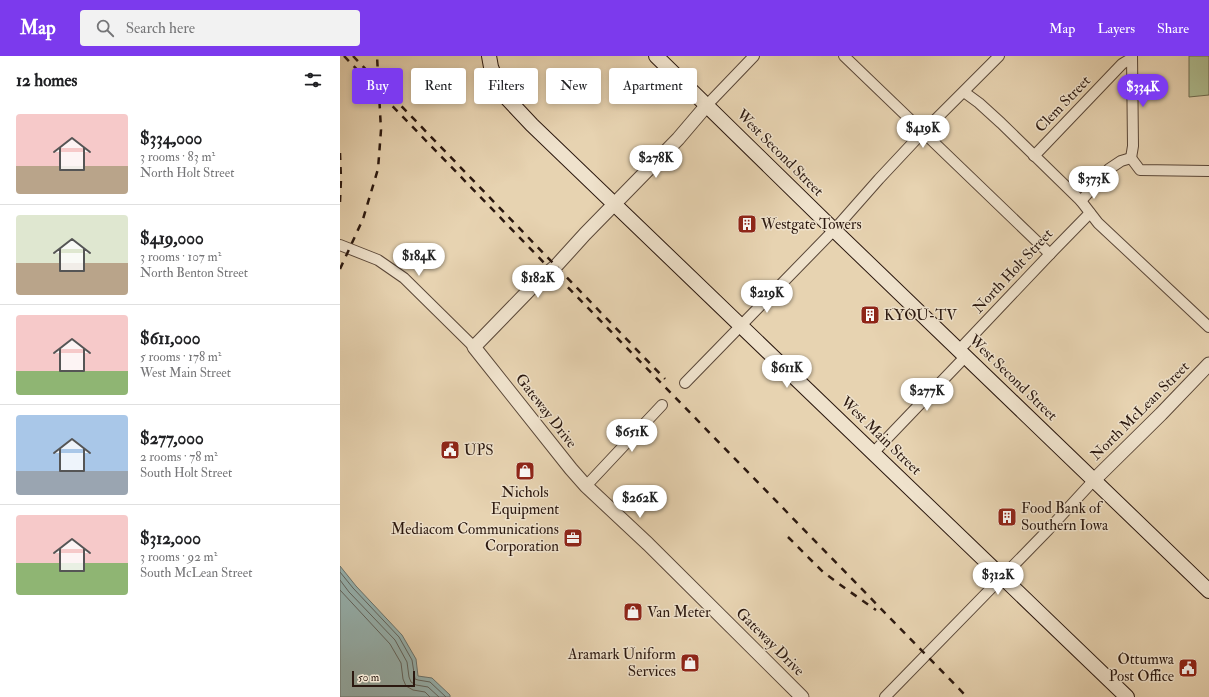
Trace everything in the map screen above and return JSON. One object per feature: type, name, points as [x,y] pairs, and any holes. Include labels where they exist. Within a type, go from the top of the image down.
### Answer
[{"type":"main road","name":"West Main Street","points":[[489,56],[491,67],[501,92],[532,125],[1125,696]]},
{"type":"main road","name":"West Second Street","points":[[656,56],[962,354],[1209,591]]},
{"type":"street","points":[[474,347],[539,280],[552,271],[585,234],[678,139],[707,105],[754,56]]},
{"type":"street","points":[[844,56],[1050,254]]},
{"type":"street","points":[[685,383],[834,230],[923,132],[999,56]]},
{"type":"street","points":[[1132,57],[1133,146],[1131,158],[1140,170],[1209,171]]},
{"type":"street","name":"Clem Street","points":[[1034,156],[1122,64],[1132,57]]},
{"type":"street","points":[[964,92],[979,102],[1081,201],[1098,223],[1209,327]]},
{"type":"street","points":[[1081,201],[1108,169],[1121,161],[1131,158]]},
{"type":"street","name":"North Holt Street","points":[[872,453],[1050,254],[1090,213]]},
{"type":"street","name":"Gateway Drive","points":[[340,244],[378,260],[404,278],[474,347],[586,486],[648,544],[802,697]]},
{"type":"street","name":"North McLean Street","points":[[1094,480],[1209,364]]},
{"type":"street","points":[[586,486],[662,405]]},
{"type":"street","points":[[885,697],[1048,530],[1094,480]]},
{"type":"green space","points":[[1189,56],[1209,56],[1209,95],[1189,97]]},
{"type":"water","points":[[340,566],[356,586],[402,635],[416,659],[418,676],[432,678],[450,695],[450,697],[340,697]]},
{"type":"railway","points":[[344,56],[967,697]]},
{"type":"railway","points":[[353,56],[665,379]]},
{"type":"railway","points":[[340,269],[363,219],[378,169],[381,130],[377,56]]},
{"type":"railway","points":[[340,153],[340,202]]},
{"type":"railway","points":[[788,537],[823,572],[876,610]]},
{"type":"place","name":"Westgate Towers","points":[[747,224]]},
{"type":"place","name":"KYOU-TV","points":[[870,315]]},
{"type":"place","name":"UPS","points":[[450,450]]},
{"type":"place","name":"Nichols Equipment","points":[[525,471]]},
{"type":"place","name":"Food Bank of Southern Iowa","points":[[1007,517]]},
{"type":"place","name":"Mediacom Communications Corporation","points":[[573,538]]},
{"type":"place","name":"Van Meter","points":[[633,612]]},
{"type":"place","name":"Aramark Uniform Services","points":[[690,663]]},
{"type":"place","name":"Ottumwa Post Office","points":[[1188,668]]}]
